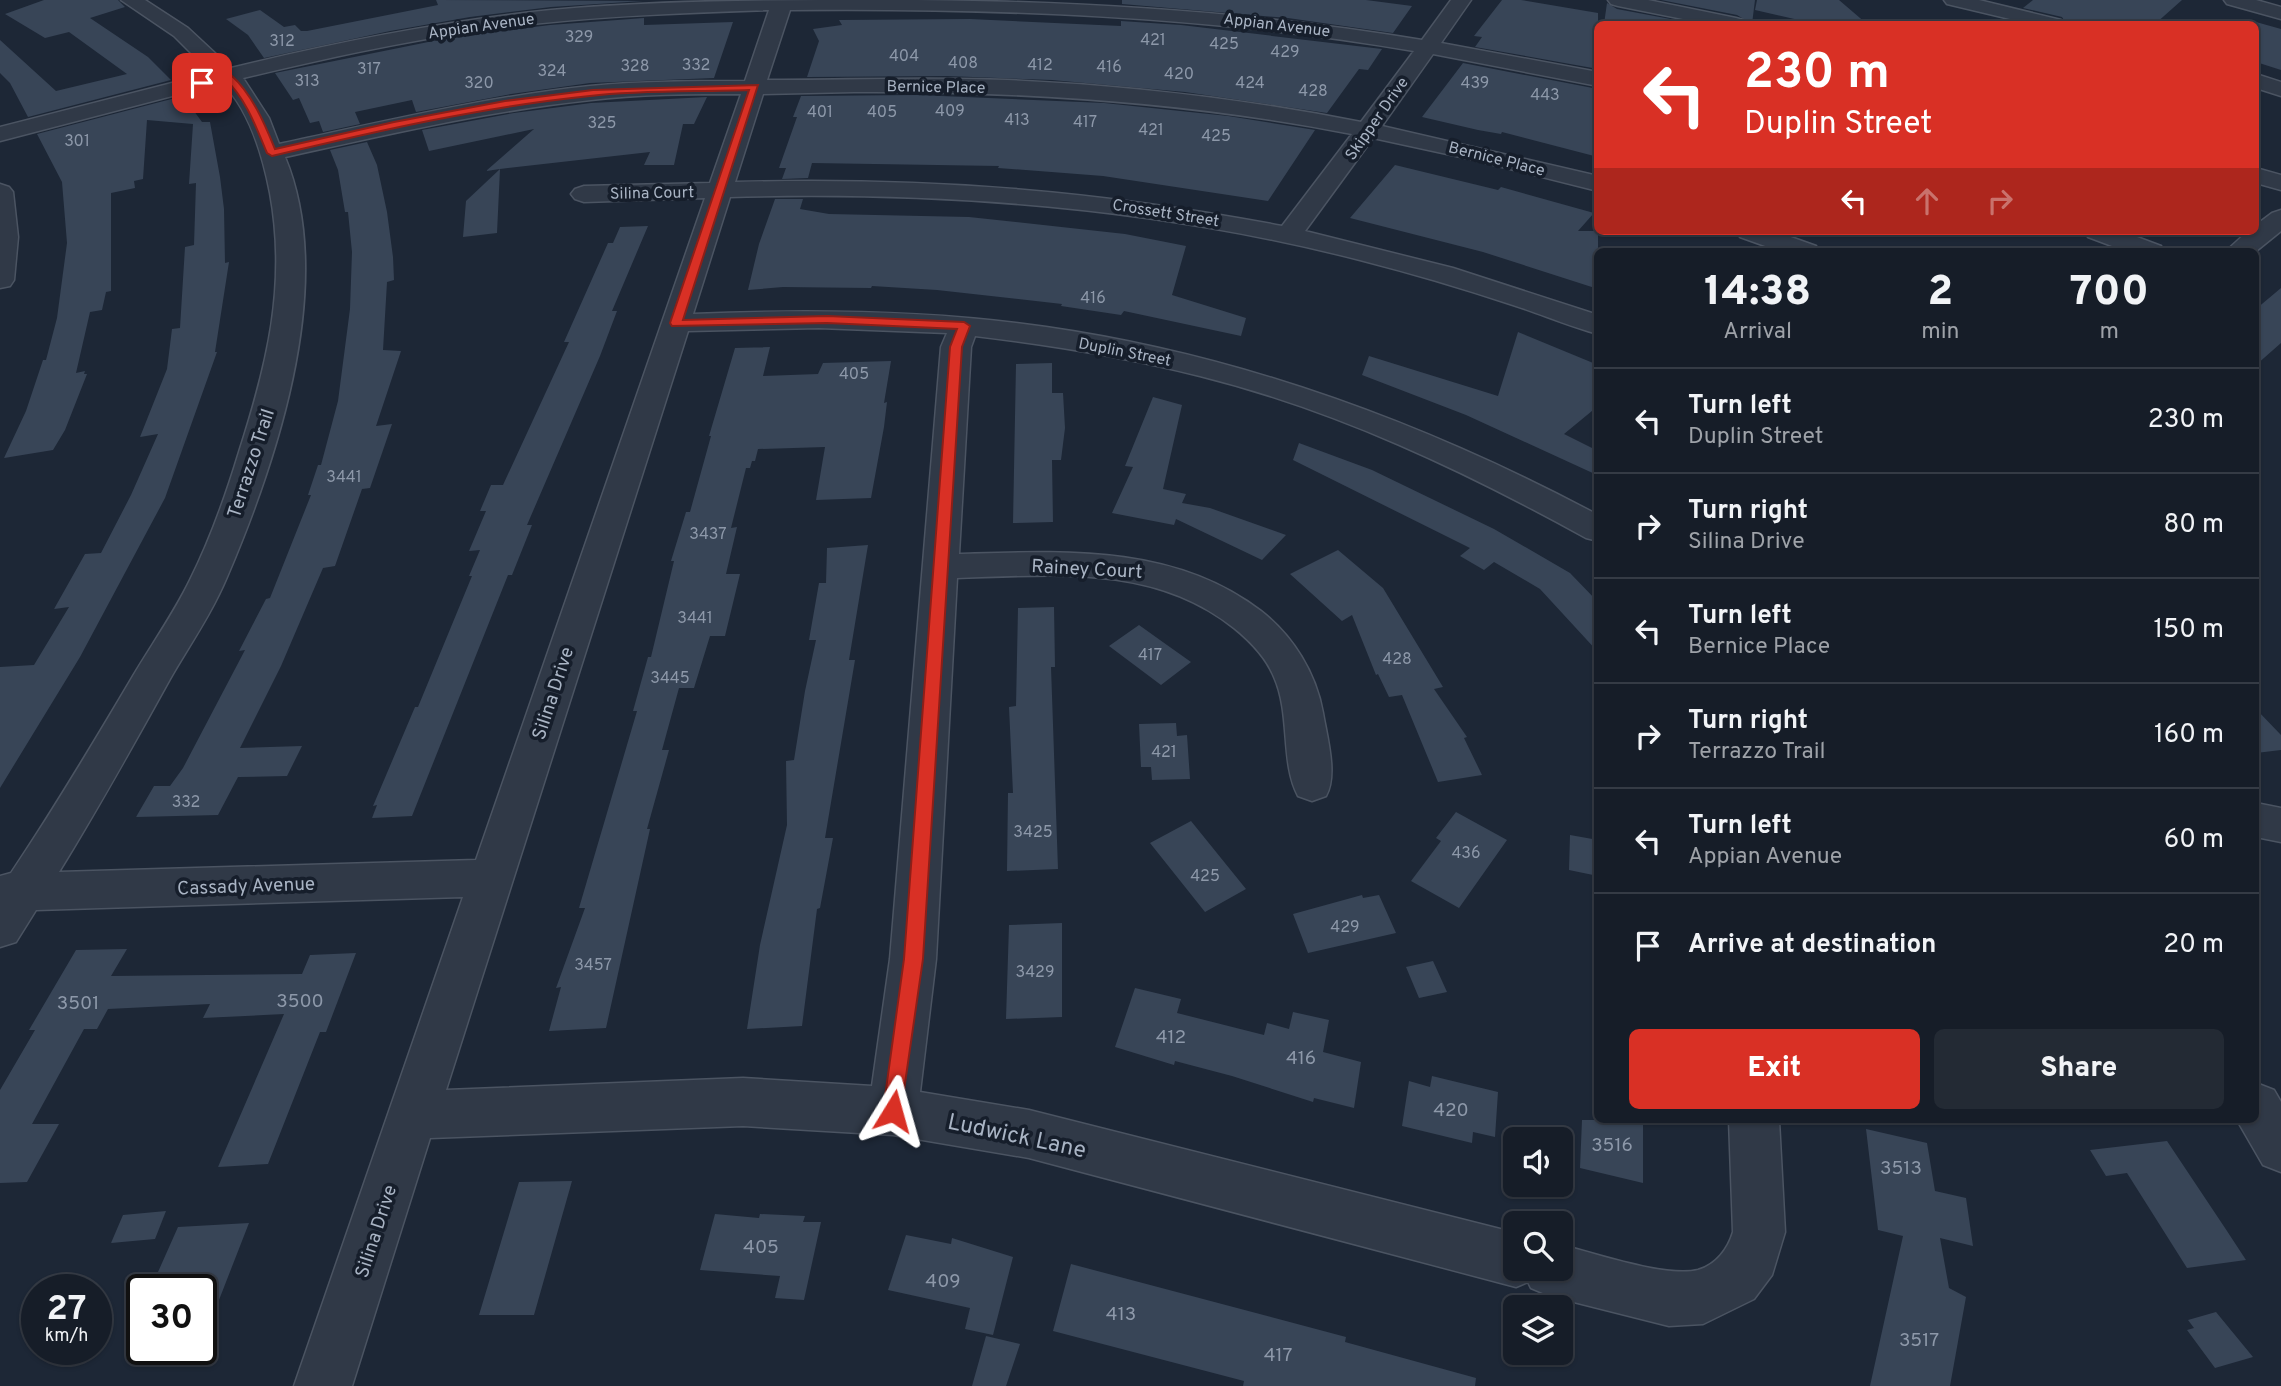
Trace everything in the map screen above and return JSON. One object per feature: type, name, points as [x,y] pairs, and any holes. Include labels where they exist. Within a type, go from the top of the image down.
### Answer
[{"type":"street","name":"Terrazzo Trail","points":[[0,928],[12,892],[86,792],[208,580],[244,489],[278,378],[286,330],[292,266],[287,215],[272,153],[257,118],[238,86],[181,32],[131,0]]},
{"type":"street","name":"Skipper Drive","points":[[1290,234],[1461,0]]},
{"type":"street","points":[[1618,0],[1721,21]]},
{"type":"street","points":[[1954,0],[2042,21]]},
{"type":"street","points":[[2242,1],[2281,13]]},
{"type":"street","name":"Appian Avenue","points":[[0,134],[375,42],[530,17],[662,6],[782,2],[923,2],[1144,11],[1313,28],[1428,45],[1594,78]]},
{"type":"street","name":"Silina Drive","points":[[323,1386],[782,2]]},
{"type":"street","points":[[2259,82],[2281,89]]},
{"type":"street","name":"Bernice Place","points":[[272,153],[394,124],[505,104],[593,93],[755,87],[944,85],[1082,91],[1229,107],[1368,130],[1498,158],[1594,183]]},
{"type":"street","points":[[2259,176],[2281,183]]},
{"type":"street","name":"Crossett Street","points":[[720,191],[873,188],[1051,197],[1178,213],[1290,234],[1446,273],[1594,324]]},
{"type":"street","name":"Silina Court","points":[[584,194],[720,191]]},
{"type":"street","points":[[0,192],[5,237],[0,280]]},
{"type":"street","points":[[2243,248],[2281,218]]},
{"type":"street","points":[[1759,235],[1796,248]]},
{"type":"street","points":[[2107,235],[2142,248]]},
{"type":"street","name":"Duplin Street","points":[[676,323],[827,320],[964,326],[1118,348],[1273,387],[1349,413],[1426,443],[1549,502],[1594,528]]},
{"type":"street","points":[[893,1111],[913,959],[956,347],[964,326]]},
{"type":"street","name":"Rainey Court","points":[[940,567],[1106,566],[1148,571],[1184,581],[1216,596],[1245,615],[1288,666],[1300,695],[1312,785]]},
{"type":"street","points":[[2259,821],[2281,825]]},
{"type":"street","name":"Cassady Avenue","points":[[12,892],[492,878]]},
{"type":"street","name":"Ludwick Lane","points":[[413,1115],[743,1102],[893,1111],[1029,1134],[1503,1257]]},
{"type":"street","points":[[2259,1112],[2281,1147]]},
{"type":"street","points":[[1573,1275],[1669,1300],[1703,1297],[1735,1280],[1753,1256],[1759,1232],[1754,1123]]},
{"type":"building","points":[[44,0],[118,0],[125,7],[90,18],[148,57],[171,80],[28,117],[10,83],[0,73],[0,40],[56,91],[127,74],[69,32],[45,38],[5,14]]},
{"type":"building","points":[[436,0],[643,1],[551,7],[470,17],[264,58],[248,35],[226,19],[260,10],[284,27],[295,25],[301,31],[307,31],[438,5]]},
{"type":"building","points":[[1122,0],[1366,0],[1412,6],[1393,33],[1288,18],[1122,4]]},
{"type":"building","points":[[1502,0],[1521,0],[1598,13],[1598,21],[1594,21],[1594,68],[1475,47],[1482,37],[1474,36]]},
{"type":"building","points":[[1661,0],[1755,0],[1752,21],[1737,15]]},
{"type":"building","points":[[1757,0],[1839,0],[1864,21],[1803,21],[1755,10]]},
{"type":"building","points":[[2033,0],[2182,0],[2158,21],[2064,21],[2062,17],[2023,8]]},
{"type":"building","points":[[1607,3],[1617,9],[1681,21],[1604,21]]},
{"type":"building","points":[[644,18],[644,25],[733,22],[714,78],[590,83],[511,94],[416,112],[412,100],[355,112],[360,124],[323,132],[319,121],[310,123],[299,98],[293,100],[275,73],[448,38],[550,25]]},
{"type":"building","points":[[970,19],[1121,26],[1121,21],[1181,25],[1382,49],[1368,70],[1359,69],[1327,113],[1185,92],[1052,80],[947,76],[807,77],[819,41],[813,29],[842,25],[839,20]]},
{"type":"building","points":[[2259,23],[2281,29],[2281,70],[2259,63]]},
{"type":"building","points":[[1463,63],[1594,88],[1594,156],[1502,132],[1478,130],[1422,117]]},
{"type":"building","points":[[917,95],[1104,103],[1228,116],[1315,130],[1268,201],[1103,176],[998,168],[999,166],[812,163],[808,178],[782,179],[786,168],[779,168],[797,117],[793,117],[801,96]]},
{"type":"building","points":[[183,96],[202,122],[210,122],[220,177],[224,209],[225,263],[229,262],[217,352],[165,498],[80,657],[0,788],[0,667],[34,665],[69,607],[54,609],[85,554],[101,553],[131,495],[158,434],[140,437],[167,369],[172,329],[180,328],[185,247],[194,245],[196,183],[189,184],[193,124],[147,120],[143,179],[134,181],[135,188],[111,193],[111,291],[106,292],[102,310],[90,312],[76,373],[85,371],[84,374],[87,374],[65,430],[53,450],[4,458],[26,411],[43,360],[46,360],[57,318],[67,243],[62,182],[37,134]]},
{"type":"building","points":[[707,97],[694,124],[683,124],[674,165],[644,165],[650,152],[486,171],[534,129],[429,151],[422,130],[514,113],[591,103]]},
{"type":"building","points":[[367,142],[377,165],[393,257],[394,280],[387,282],[383,350],[401,351],[376,426],[392,424],[370,488],[362,489],[335,566],[323,568],[281,666],[240,748],[302,746],[287,776],[238,777],[218,815],[136,817],[154,786],[170,786],[183,768],[245,650],[239,651],[266,599],[270,598],[311,495],[308,495],[318,465],[321,465],[338,401],[350,309],[352,252],[348,212],[345,212],[338,170],[330,150]]},
{"type":"building","points":[[1395,165],[1498,190],[1501,187],[1594,213],[1578,231],[1594,231],[1594,235],[1598,235],[1598,248],[1594,248],[1594,288],[1483,252],[1350,218]]},
{"type":"building","points":[[500,169],[497,233],[463,237],[466,201]]},
{"type":"building","points":[[775,199],[803,199],[800,209],[829,214],[969,217],[1125,234],[1186,246],[1172,295],[1246,318],[1241,336],[1124,311],[1121,315],[1061,306],[1062,304],[937,290],[872,286],[748,290],[759,244]]},
{"type":"building","points":[[648,226],[612,311],[617,311],[600,356],[527,525],[532,525],[512,575],[508,575],[412,816],[372,818],[377,805],[373,806],[415,707],[418,707],[472,576],[469,576],[480,550],[469,551],[486,511],[480,511],[491,485],[503,485],[569,342],[564,342],[608,243],[613,243],[620,227]]},
{"type":"building","points":[[2281,288],[2281,343],[2259,362],[2259,306]]},
{"type":"building","points":[[1518,332],[1594,363],[1594,409],[1564,434],[1594,449],[1594,474],[1466,415],[1362,375],[1369,356],[1498,396]]},
{"type":"building","points":[[770,347],[763,376],[818,374],[823,363],[891,361],[884,403],[887,402],[884,427],[871,498],[816,500],[825,447],[758,449],[755,461],[752,461],[750,468],[746,468],[731,528],[737,527],[726,574],[740,574],[725,636],[710,636],[694,688],[679,688],[662,750],[669,750],[647,829],[650,829],[606,1028],[549,1031],[561,987],[556,988],[585,908],[579,908],[637,711],[633,711],[648,657],[651,657],[674,561],[671,561],[686,512],[690,512],[735,348]]},
{"type":"building","points":[[1052,363],[1052,393],[1063,393],[1065,428],[1061,460],[1052,460],[1053,522],[1013,523],[1016,364]]},
{"type":"building","points":[[1153,397],[1182,405],[1163,489],[1186,494],[1182,503],[1210,508],[1286,535],[1262,560],[1176,519],[1174,525],[1112,513],[1133,467],[1125,466]]},
{"type":"building","points":[[1299,443],[1372,470],[1494,529],[1570,573],[1594,598],[1594,648],[1540,589],[1494,562],[1484,570],[1460,556],[1470,548],[1293,460]]},
{"type":"building","points":[[868,545],[849,660],[855,660],[825,838],[833,838],[820,908],[817,909],[802,1026],[747,1029],[760,945],[787,825],[786,761],[794,760],[816,640],[809,640],[819,583],[826,583],[827,548]]},
{"type":"building","points":[[1338,550],[1383,588],[1443,687],[1434,689],[1467,737],[1464,738],[1482,775],[1438,782],[1402,695],[1389,697],[1378,674],[1376,675],[1352,615],[1342,621],[1290,574]]},
{"type":"building","points":[[1054,607],[1055,667],[1051,667],[1058,869],[1007,871],[1008,793],[1013,793],[1009,707],[1016,706],[1018,608]]},
{"type":"building","points":[[1139,625],[1191,662],[1161,685],[1109,646]]},
{"type":"building","points":[[2259,712],[2281,735],[2281,750],[2259,753]]},
{"type":"building","points":[[1176,723],[1177,736],[1187,735],[1190,779],[1152,780],[1151,767],[1141,767],[1139,724]]},
{"type":"building","points":[[1456,812],[1507,840],[1459,908],[1411,881],[1441,841],[1436,838]]},
{"type":"building","points":[[1191,821],[1246,889],[1205,912],[1150,843]]},
{"type":"building","points":[[1570,835],[1594,839],[1594,875],[1569,870]]},
{"type":"building","points":[[1362,895],[1363,898],[1379,895],[1396,933],[1308,953],[1293,914]]},
{"type":"building","points":[[1062,923],[1062,1017],[1006,1019],[1009,925]]},
{"type":"building","points":[[127,949],[111,976],[302,974],[310,955],[356,953],[326,1032],[320,1032],[268,1164],[218,1167],[284,1014],[203,1018],[210,1004],[108,1009],[97,1029],[84,1029],[32,1124],[59,1124],[27,1182],[0,1183],[0,1090],[35,1030],[29,1030],[76,950]]},
{"type":"building","points":[[1433,961],[1447,992],[1419,998],[1406,967]]},
{"type":"building","points":[[1135,988],[1181,999],[1177,1013],[1264,1035],[1267,1023],[1289,1029],[1293,1012],[1329,1020],[1323,1052],[1361,1062],[1354,1108],[1314,1098],[1313,1102],[1232,1076],[1175,1061],[1174,1065],[1115,1047]]},
{"type":"building","points":[[1432,1076],[1498,1092],[1495,1137],[1473,1132],[1472,1143],[1402,1126],[1409,1081],[1430,1087]]},
{"type":"building","points":[[1582,1120],[1594,1120],[1594,1123],[1643,1123],[1643,1183],[1580,1168]]},
{"type":"building","points":[[1866,1129],[1927,1143],[1935,1191],[1966,1198],[1973,1246],[1940,1238],[1949,1288],[1966,1297],[1950,1386],[1870,1386],[1903,1236],[1878,1230]]},
{"type":"building","points":[[2167,1141],[2246,1260],[2187,1268],[2127,1173],[2106,1176],[2090,1150]]},
{"type":"building","points":[[572,1181],[534,1315],[479,1315],[519,1182]]},
{"type":"building","points":[[166,1211],[155,1239],[111,1243],[123,1215]]},
{"type":"building","points":[[715,1214],[759,1218],[760,1214],[805,1216],[803,1222],[821,1222],[804,1300],[775,1298],[780,1276],[700,1270]]},
{"type":"building","points":[[249,1223],[217,1305],[217,1274],[157,1274],[178,1227]]},
{"type":"building","points":[[906,1235],[951,1244],[952,1238],[1013,1257],[993,1335],[965,1329],[970,1308],[888,1290]]},
{"type":"building","points":[[1071,1264],[1346,1337],[1345,1342],[1476,1378],[1475,1386],[1243,1386],[1244,1381],[1053,1331]]},
{"type":"building","points":[[2216,1312],[2253,1357],[2215,1368],[2187,1330],[2194,1328],[2188,1320]]},
{"type":"building","points":[[986,1336],[1020,1344],[1006,1386],[972,1386]]},
{"type":"route","points":[[202,83],[227,77],[238,86],[257,118],[272,153],[394,124],[505,104],[593,93],[755,87],[676,323],[827,320],[964,326],[956,347],[913,959],[893,1111]]}]
